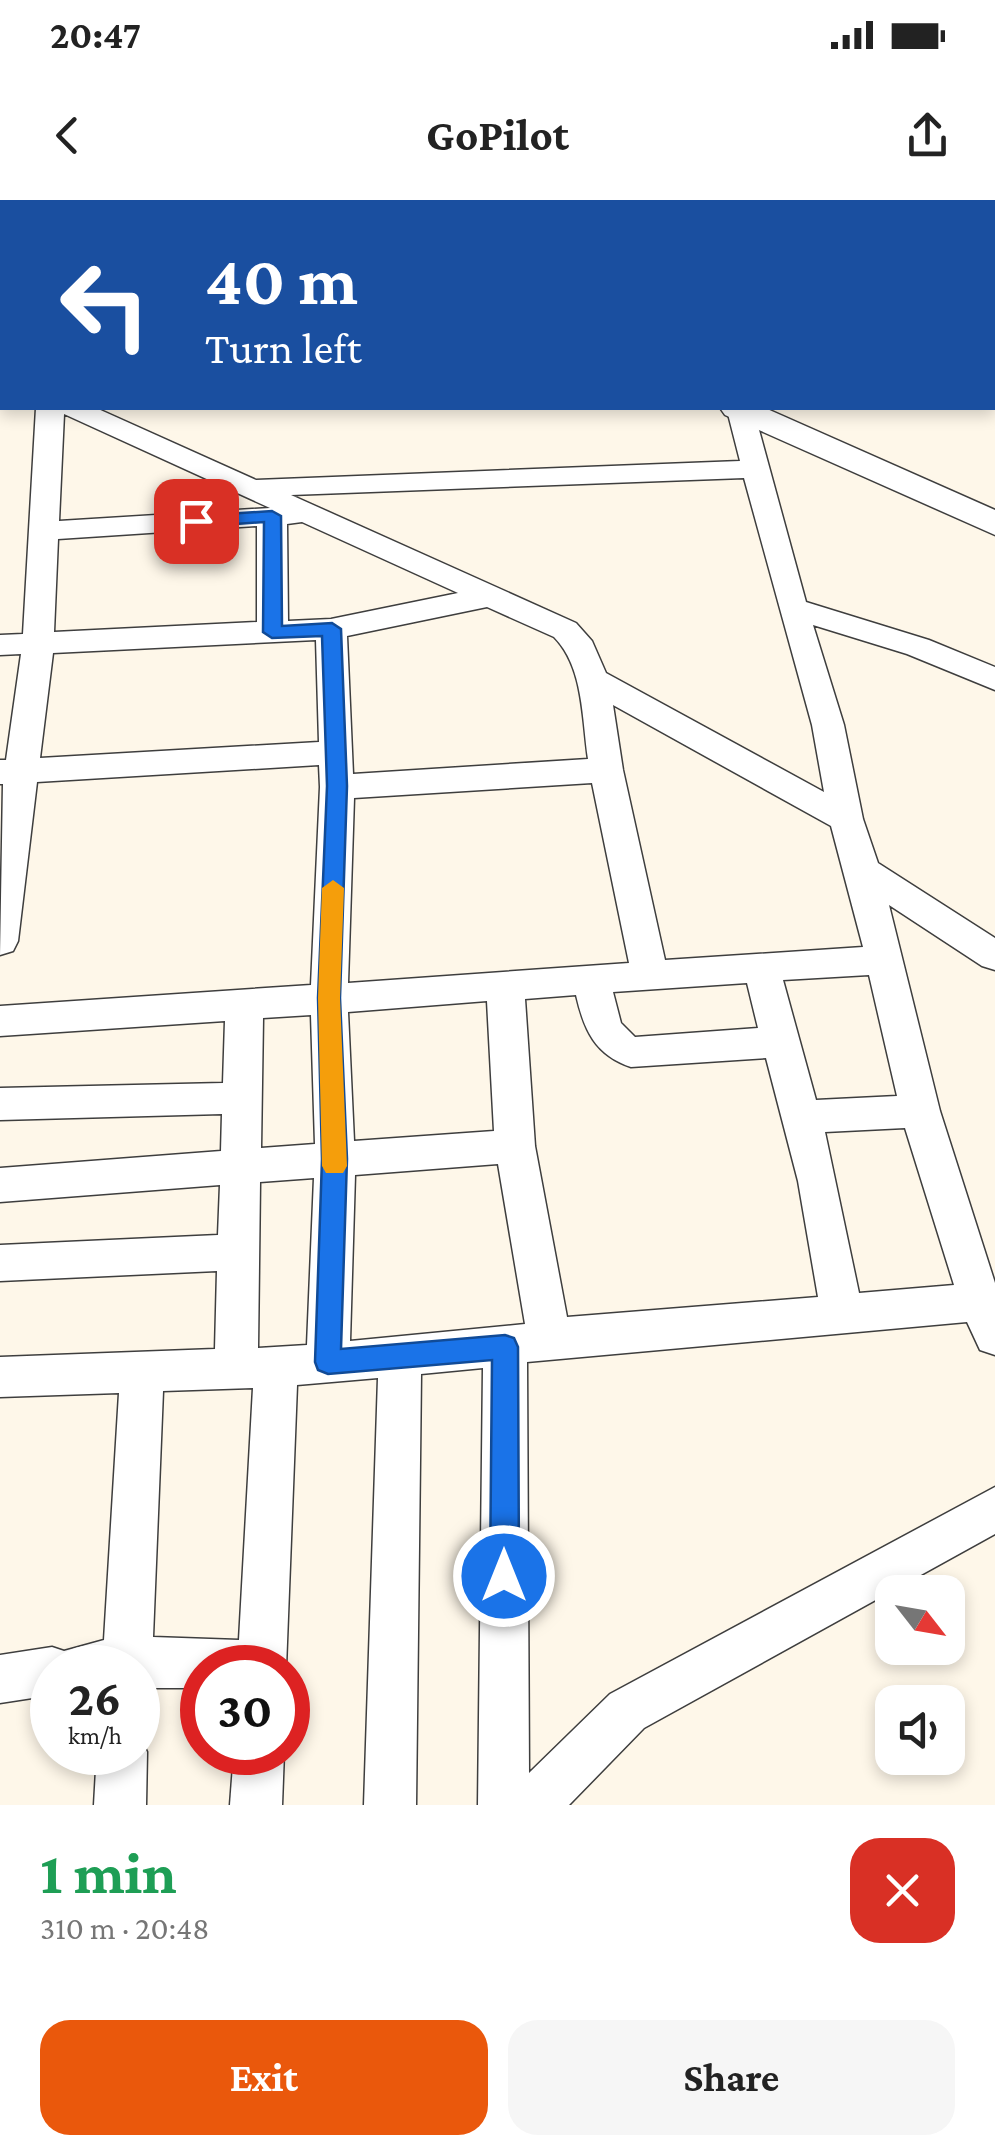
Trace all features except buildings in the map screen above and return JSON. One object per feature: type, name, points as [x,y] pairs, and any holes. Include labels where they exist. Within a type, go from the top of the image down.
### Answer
[{"type":"street","points":[[0,941],[10,771],[38,643],[50,410]]},
{"type":"street","points":[[78,410],[246,488],[288,515],[566,630],[576,640],[593,680],[606,770],[650,974]]},
{"type":"street","points":[[0,1378],[328,1362],[842,1314],[987,1319],[920,1111],[863,870],[846,819],[828,725],[739,410]]},
{"type":"street","points":[[741,410],[995,524]]},
{"type":"street","points":[[246,488],[754,469]]},
{"type":"street","points":[[44,531],[288,515]]},
{"type":"street","points":[[272,632],[288,515]]},
{"type":"street","points":[[0,645],[332,629],[487,596]]},
{"type":"street","points":[[792,608],[918,646],[995,679]]},
{"type":"street","points":[[328,1362],[334,1159],[329,998],[336,770],[332,629]]},
{"type":"street","points":[[593,680],[846,819]]},
{"type":"street","points":[[10,771],[606,770]]},
{"type":"street","points":[[863,870],[995,956]]},
{"type":"street","points":[[0,1020],[882,960]]},
{"type":"street","points":[[761,967],[802,1117],[842,1314]]},
{"type":"street","points":[[591,980],[606,1034],[614,1046],[631,1052],[781,1042]]},
{"type":"street","points":[[504,983],[527,1342],[504,1805]]},
{"type":"street","points":[[244,1006],[237,1252],[256,1367],[262,1645]]},
{"type":"street","points":[[0,1104],[241,1098]]},
{"type":"street","points":[[802,1117],[920,1111]]},
{"type":"street","points":[[0,1185],[515,1146]]},
{"type":"street","points":[[0,1263],[237,1252]]},
{"type":"street","points":[[390,1805],[400,1354]]},
{"type":"street","points":[[113,1645],[142,1371]]},
{"type":"street","points":[[533,1805],[628,1711],[995,1508]]},
{"type":"street","points":[[0,1678],[30,1675]]},
{"type":"street","points":[[120,1805],[121,1775]]},
{"type":"street","points":[[256,1805],[257,1775]]},
{"type":"slow traffic","points":[[333,888],[329,998],[334,1166]]},
{"type":"route","points":[[196,521],[272,516],[272,632],[332,629],[337,786],[329,998],[334,1159],[328,1362],[505,1347],[504,1576]]}]
